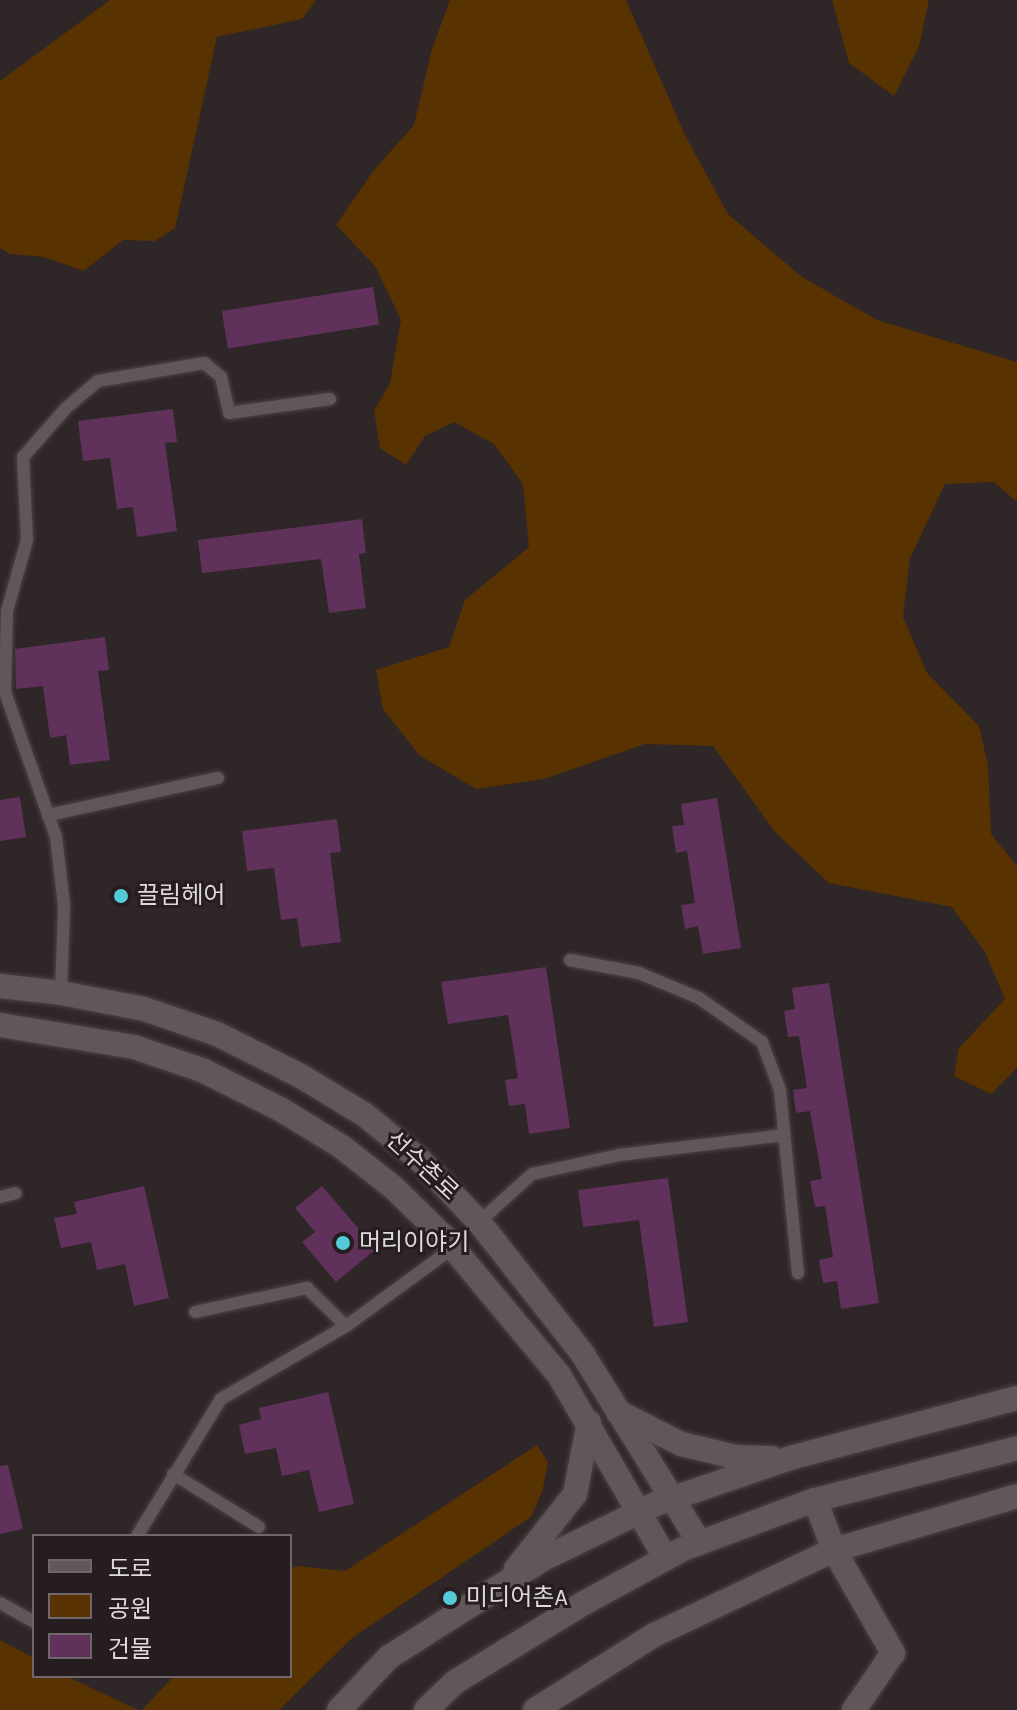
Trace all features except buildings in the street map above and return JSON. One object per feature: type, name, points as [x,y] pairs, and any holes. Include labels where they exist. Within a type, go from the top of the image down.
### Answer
[{"type":"street","name":"선수촌로","points":[[0,986],[61,993],[144,1009],[217,1034],[299,1075],[365,1115],[409,1150],[479,1222],[582,1353],[699,1542]]},
{"type":"street","points":[[55,1031],[61,993]]},
{"type":"street","name":"선수촌로","points":[[0,1025],[55,1031],[134,1047],[188,1065],[280,1109],[342,1147],[394,1188],[453,1248],[559,1375],[641,1511],[665,1557]]},
{"type":"street","points":[[453,1248],[479,1222]]},
{"type":"street","points":[[339,1710],[389,1657],[541,1560],[641,1511],[790,1458],[1017,1398]]},
{"type":"street","points":[[618,1411],[681,1444],[736,1457],[790,1458]]},
{"type":"street","points":[[504,1584],[575,1494],[589,1422]]},
{"type":"street","points":[[426,1710],[455,1682],[665,1557],[815,1500],[1017,1448]]},
{"type":"street","points":[[535,1710],[654,1635],[834,1550],[1017,1496]]},
{"type":"street","points":[[815,1500],[834,1550],[893,1653],[854,1710]]},
{"type":"lane","points":[[61,993],[64,905],[56,837],[2,682],[7,611],[27,540],[23,457],[66,408],[98,381],[204,363],[221,377],[229,413],[330,399]]},
{"type":"lane","points":[[48,815],[218,778]]},
{"type":"lane","points":[[570,960],[639,973],[699,998],[762,1042],[780,1090],[798,1273]]},
{"type":"lane","points":[[479,1222],[532,1174],[619,1155],[784,1135]]},
{"type":"lane","points":[[0,1197],[16,1193]]},
{"type":"lane","points":[[138,1534],[221,1399],[346,1326],[453,1248]]},
{"type":"lane","points":[[195,1312],[307,1288],[346,1326]]},
{"type":"lane","points":[[173,1474],[259,1527]]},
{"type":"lane","points":[[0,1603],[32,1621]]},
{"type":"green space","points":[[110,0],[316,0],[302,19],[217,37],[175,228],[155,241],[123,240],[84,271],[44,257],[10,254],[0,248],[0,81]]},
{"type":"green space","points":[[450,0],[626,0],[685,135],[728,214],[802,277],[877,320],[1017,362],[1017,502],[994,482],[945,484],[910,558],[903,617],[927,673],[979,726],[988,765],[991,834],[1017,866],[1017,1068],[991,1094],[954,1076],[959,1048],[1005,999],[985,952],[952,907],[829,883],[776,833],[713,746],[645,744],[544,779],[476,789],[419,755],[383,709],[376,670],[449,647],[465,600],[529,547],[523,484],[494,444],[454,422],[425,436],[406,465],[380,448],[374,411],[390,383],[401,320],[375,266],[336,225],[374,170],[414,125],[432,49]]},
{"type":"green space","points":[[832,0],[929,0],[919,46],[894,96],[849,63]]},
{"type":"green space","points":[[537,1445],[548,1462],[542,1492],[531,1517],[352,1638],[279,1710],[142,1710],[172,1678],[292,1678],[292,1568],[297,1566],[345,1571]]},
{"type":"green space","points":[[0,1640],[32,1657],[32,1678],[70,1678],[138,1710],[0,1710]]},
{"type":"place","name":"끌림헤어","points":[[121,896]]},
{"type":"place","name":"머리이야기","points":[[343,1243]]},
{"type":"place","name":"미디어촌A","points":[[450,1598]]}]
